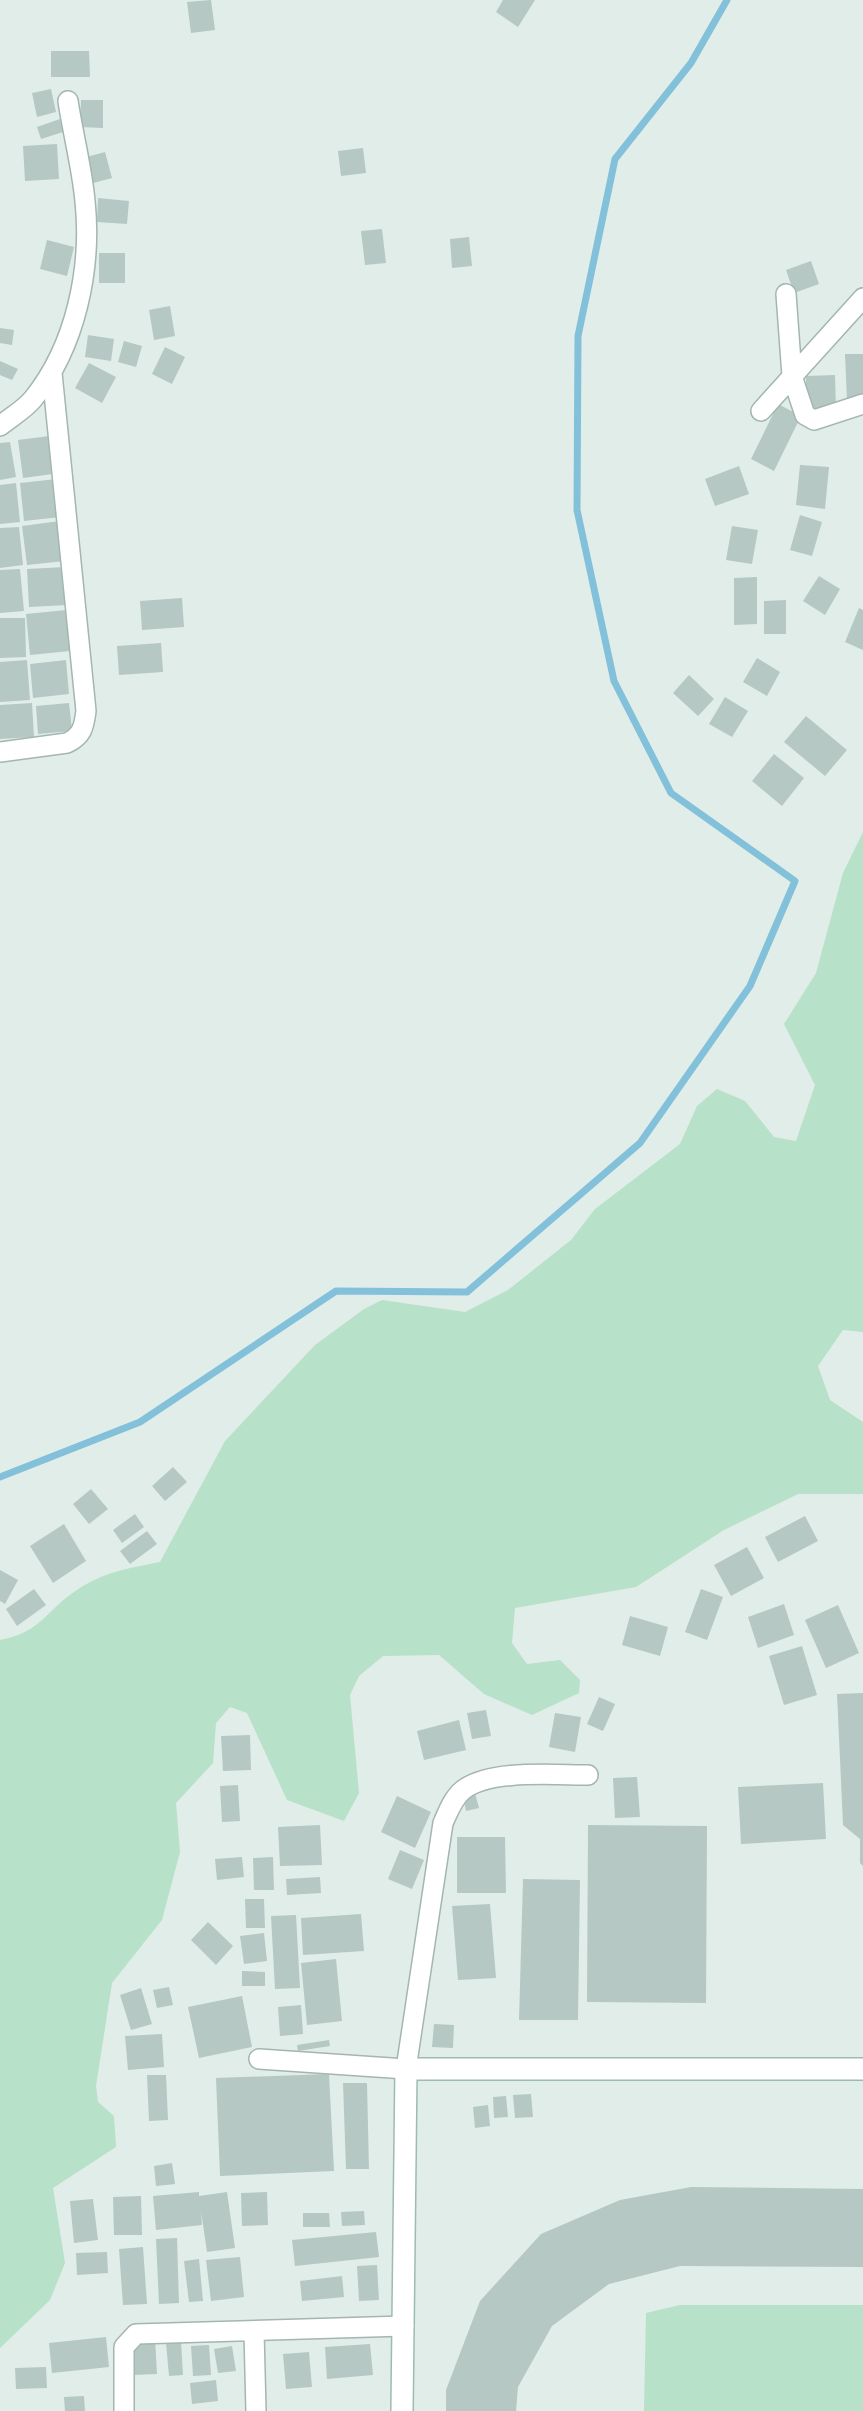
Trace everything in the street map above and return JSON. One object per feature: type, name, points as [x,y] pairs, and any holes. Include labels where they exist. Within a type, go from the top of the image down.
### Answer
[{"type":"street","points":[[0,426],[32,401],[52,373],[65,344],[78,300],[87,228],[85,200],[68,101]]},
{"type":"street","points":[[786,294],[792,376],[805,415],[814,419],[863,404]]},
{"type":"street","points":[[761,411],[863,298]]},
{"type":"street","points":[[0,752],[67,743],[75,739],[84,727],[86,711],[52,373]]},
{"type":"street","points":[[402,2411],[406,2069],[443,1823],[464,1789],[495,1777],[588,1774]]},
{"type":"street","points":[[259,2059],[406,2069],[863,2069]]},
{"type":"street","points":[[124,2411],[124,2347],[135,2334],[404,2326]]},
{"type":"street","points":[[254,2332],[256,2411]]},
{"type":"green space","points":[[863,832],[863,1332],[843,1330],[818,1366],[830,1400],[863,1422],[863,1494],[798,1494],[724,1530],[636,1587],[515,1608],[512,1643],[527,1664],[560,1660],[580,1680],[579,1693],[532,1715],[484,1694],[439,1655],[383,1656],[359,1676],[350,1695],[359,1793],[344,1821],[287,1800],[247,1713],[230,1707],[216,1723],[213,1763],[176,1803],[180,1852],[162,1920],[112,1983],[96,2086],[98,2102],[114,2116],[116,2147],[53,2188],[65,2263],[50,2300],[0,2348],[0,1640],[35,1626],[67,1598],[97,1579],[160,1562],[225,1441],[315,1345],[364,1309],[382,1300],[465,1312],[508,1290],[571,1240],[595,1209],[680,1144],[697,1106],[717,1089],[745,1101],[774,1137],[796,1141],[815,1085],[784,1024],[816,973],[843,873]]},
{"type":"green space","points":[[680,2305],[863,2305],[863,2411],[644,2411],[646,2313]]},
{"type":"building","points":[[211,0],[215,30],[191,33],[187,2]]},
{"type":"building","points":[[503,0],[535,0],[518,27],[496,12]]},
{"type":"building","points":[[51,51],[89,51],[90,77],[51,77]]},
{"type":"building","points":[[51,89],[56,112],[37,117],[32,93]]},
{"type":"building","points":[[81,100],[103,100],[103,128],[80,127]]},
{"type":"building","points":[[60,119],[63,132],[41,139],[37,127]]},
{"type":"building","points":[[57,144],[59,179],[25,181],[23,146]]},
{"type":"building","points":[[363,148],[366,173],[341,176],[338,151]]},
{"type":"building","points":[[105,152],[112,178],[86,185],[79,159]]},
{"type":"building","points":[[98,198],[129,201],[127,224],[97,222]]},
{"type":"building","points":[[382,229],[386,263],[365,265],[361,231]]},
{"type":"building","points":[[469,237],[472,266],[452,268],[450,239]]},
{"type":"building","points":[[47,240],[74,247],[67,276],[40,269]]},
{"type":"building","points":[[99,253],[125,253],[125,283],[99,283]]},
{"type":"building","points":[[811,261],[819,284],[794,293],[786,270]]},
{"type":"building","points":[[170,306],[175,336],[154,340],[149,310]]},
{"type":"building","points":[[0,328],[14,330],[12,345],[0,343]]},
{"type":"building","points":[[88,335],[114,339],[111,361],[85,357]]},
{"type":"building","points":[[124,341],[142,346],[136,367],[118,362]]},
{"type":"building","points":[[165,347],[185,357],[172,384],[152,374]]},
{"type":"building","points":[[845,354],[863,354],[863,399],[847,400]]},
{"type":"building","points":[[0,361],[18,369],[12,380],[0,375]]},
{"type":"building","points":[[89,363],[116,377],[102,403],[75,388]]},
{"type":"building","points":[[835,375],[836,410],[806,410],[806,376]]},
{"type":"building","points":[[778,404],[801,416],[774,471],[751,459]]},
{"type":"building","points":[[49,436],[53,474],[23,478],[18,440]]},
{"type":"building","points":[[10,442],[16,477],[0,480],[0,443]]},
{"type":"building","points":[[800,465],[829,467],[825,509],[796,505]]},
{"type":"building","points":[[739,466],[749,494],[715,506],[705,479]]},
{"type":"building","points":[[57,479],[61,517],[24,521],[20,483]]},
{"type":"building","points":[[16,483],[20,522],[0,524],[0,485]]},
{"type":"building","points":[[800,515],[822,522],[812,556],[790,550]]},
{"type":"building","points":[[60,521],[65,561],[27,565],[22,526]]},
{"type":"building","points":[[732,526],[758,530],[752,564],[726,560]]},
{"type":"building","points":[[19,527],[23,565],[0,568],[0,528]]},
{"type":"building","points":[[65,567],[67,605],[29,607],[27,569]]},
{"type":"building","points":[[20,569],[24,611],[0,613],[0,570]]},
{"type":"building","points":[[819,576],[840,589],[825,615],[803,601]]},
{"type":"building","points":[[757,577],[757,624],[734,625],[734,578]]},
{"type":"building","points":[[182,598],[184,627],[142,630],[140,601]]},
{"type":"building","points":[[786,600],[786,634],[764,634],[764,601]]},
{"type":"building","points":[[859,608],[863,610],[863,650],[845,642]]},
{"type":"building","points":[[66,610],[70,651],[30,655],[26,614]]},
{"type":"building","points":[[0,618],[25,618],[26,657],[0,658]]},
{"type":"building","points":[[161,643],[163,672],[119,675],[117,646]]},
{"type":"building","points":[[757,658],[780,672],[767,696],[743,682]]},
{"type":"building","points":[[27,660],[30,700],[0,702],[0,662]]},
{"type":"building","points":[[66,660],[69,694],[33,698],[30,664]]},
{"type":"building","points":[[689,675],[714,699],[698,716],[673,693]]},
{"type":"building","points":[[725,697],[748,711],[732,737],[709,724]]},
{"type":"building","points":[[32,703],[34,737],[0,739],[0,705]]},
{"type":"building","points":[[69,703],[72,731],[38,734],[36,706]]},
{"type":"building","points":[[806,716],[847,750],[825,776],[784,742]]},
{"type":"building","points":[[774,754],[804,778],[782,806],[752,781]]},
{"type":"building","points":[[173,1467],[187,1482],[165,1501],[152,1486]]},
{"type":"building","points":[[91,1489],[108,1509],[89,1524],[73,1504]]},
{"type":"building","points":[[135,1514],[144,1527],[122,1543],[113,1530]]},
{"type":"building","points":[[805,1516],[818,1541],[778,1562],[765,1537]]},
{"type":"building","points":[[64,1524],[86,1561],[53,1583],[30,1546]]},
{"type":"building","points":[[147,1531],[157,1544],[130,1564],[120,1551]]},
{"type":"building","points":[[747,1547],[764,1578],[731,1596],[714,1565]]},
{"type":"building","points":[[0,1570],[18,1580],[5,1604],[0,1601]]},
{"type":"building","points":[[34,1589],[46,1605],[17,1626],[6,1609]]},
{"type":"building","points":[[701,1589],[723,1597],[707,1640],[685,1632]]},
{"type":"building","points":[[784,1604],[794,1635],[758,1648],[748,1617]]},
{"type":"building","points":[[838,1605],[859,1653],[826,1668],[805,1620]]},
{"type":"building","points":[[630,1616],[668,1627],[660,1656],[622,1645]]},
{"type":"building","points":[[802,1646],[817,1695],[784,1705],[769,1656]]},
{"type":"building","points":[[863,1693],[863,1866],[860,1863],[860,1839],[843,1825],[837,1694]]},
{"type":"building","points":[[599,1697],[615,1704],[603,1731],[587,1724]]},
{"type":"building","points":[[486,1710],[491,1736],[472,1739],[467,1713]]},
{"type":"building","points":[[555,1713],[581,1717],[575,1752],[549,1747]]},
{"type":"building","points":[[459,1720],[466,1750],[424,1760],[417,1731]]},
{"type":"building","points":[[250,1735],[251,1770],[223,1771],[221,1736]]},
{"type":"building","points":[[637,1777],[640,1817],[615,1818],[613,1778]]},
{"type":"building","points":[[823,1783],[826,1839],[741,1844],[738,1787]]},
{"type":"building","points":[[238,1785],[240,1821],[222,1822],[220,1786]]},
{"type":"building","points":[[475,1793],[479,1808],[466,1811],[463,1795]]},
{"type":"building","points":[[397,1796],[431,1812],[415,1848],[381,1832]]},
{"type":"building","points":[[320,1825],[322,1865],[280,1866],[278,1827]]},
{"type":"building","points":[[588,1825],[707,1826],[706,2003],[587,2002]]},
{"type":"building","points":[[457,1837],[505,1837],[506,1893],[457,1893]]},
{"type":"building","points":[[400,1850],[424,1860],[412,1889],[388,1879]]},
{"type":"building","points":[[242,1857],[244,1877],[217,1880],[215,1859]]},
{"type":"building","points":[[273,1857],[274,1890],[254,1890],[253,1858]]},
{"type":"building","points":[[320,1877],[321,1893],[287,1895],[286,1879]]},
{"type":"building","points":[[523,1879],[580,1880],[578,2020],[519,2020]]},
{"type":"building","points":[[245,1899],[264,1899],[265,1928],[246,1928]]},
{"type":"building","points":[[490,1904],[496,1978],[458,1980],[452,1906]]},
{"type":"building","points":[[361,1914],[364,1951],[303,1955],[301,1918]]},
{"type":"building","points":[[296,1915],[300,1988],[275,1989],[271,1916]]},
{"type":"building","points":[[208,1922],[233,1946],[216,1965],[191,1940]]},
{"type":"building","points":[[264,1933],[267,1961],[244,1964],[240,1936]]},
{"type":"building","points":[[336,1959],[342,2021],[307,2025],[301,1963]]},
{"type":"building","points":[[242,1971],[265,1972],[265,1986],[242,1986]]},
{"type":"building","points":[[169,1987],[173,2005],[157,2008],[153,1990]]},
{"type":"building","points":[[141,1988],[152,2024],[131,2030],[120,1995]]},
{"type":"building","points":[[242,1996],[252,2047],[199,2058],[188,2007]]},
{"type":"building","points":[[301,2005],[303,2034],[280,2036],[278,2007]]},
{"type":"building","points":[[434,2024],[454,2025],[453,2048],[432,2047]]},
{"type":"building","points":[[162,2034],[164,2067],[128,2070],[125,2036]]},
{"type":"building","points":[[329,2040],[330,2046],[298,2051],[297,2045]]},
{"type":"building","points":[[329,2074],[334,2171],[220,2176],[216,2078]]},
{"type":"building","points":[[147,2075],[166,2075],[168,2120],[149,2121]]},
{"type":"building","points":[[343,2083],[367,2083],[369,2169],[346,2169]]},
{"type":"building","points":[[531,2094],[533,2117],[515,2118],[513,2095]]},
{"type":"building","points":[[506,2096],[508,2117],[494,2118],[493,2097]]},
{"type":"building","points":[[488,2105],[490,2126],[475,2128],[473,2107]]},
{"type":"building","points":[[172,2163],[175,2184],[156,2186],[154,2166]]},
{"type":"building","points":[[691,2187],[863,2189],[863,2267],[680,2266],[609,2284],[552,2326],[518,2387],[516,2411],[446,2411],[446,2390],[480,2301],[541,2234],[620,2200]]},
{"type":"building","points":[[199,2192],[199,2196],[227,2192],[235,2248],[207,2252],[201,2211],[202,2225],[156,2230],[153,2196]]},
{"type":"building","points":[[267,2192],[268,2225],[242,2226],[241,2193]]},
{"type":"building","points":[[141,2196],[142,2235],[114,2235],[113,2197]]},
{"type":"building","points":[[93,2199],[98,2240],[74,2243],[70,2201]]},
{"type":"building","points":[[364,2211],[365,2225],[342,2226],[341,2212]]},
{"type":"building","points":[[303,2213],[329,2213],[330,2227],[303,2227]]},
{"type":"building","points":[[376,2232],[379,2257],[295,2266],[292,2240]]},
{"type":"building","points":[[177,2238],[179,2303],[159,2304],[156,2239]]},
{"type":"building","points":[[143,2247],[147,2304],[123,2305],[119,2249]]},
{"type":"building","points":[[107,2252],[108,2273],[77,2275],[76,2253]]},
{"type":"building","points":[[240,2257],[244,2297],[211,2301],[206,2260]]},
{"type":"building","points":[[199,2259],[203,2301],[189,2302],[184,2261]]},
{"type":"building","points":[[377,2265],[379,2300],[359,2301],[357,2266]]},
{"type":"building","points":[[342,2276],[344,2297],[302,2301],[300,2281]]},
{"type":"building","points":[[106,2337],[109,2367],[52,2373],[49,2343]]},
{"type":"building","points":[[155,2338],[157,2374],[133,2375],[132,2339]]},
{"type":"building","points":[[181,2342],[183,2375],[169,2376],[166,2343]]},
{"type":"building","points":[[370,2344],[373,2375],[327,2379],[325,2347]]},
{"type":"building","points":[[209,2345],[211,2375],[193,2376],[191,2346]]},
{"type":"building","points":[[232,2346],[236,2371],[218,2373],[214,2349]]},
{"type":"building","points":[[309,2352],[312,2387],[286,2389],[283,2354]]},
{"type":"building","points":[[46,2367],[47,2388],[16,2389],[15,2368]]},
{"type":"building","points":[[216,2380],[218,2401],[192,2404],[190,2383]]},
{"type":"building","points":[[84,2396],[85,2411],[65,2411],[64,2397]]},
{"type":"waterway","points":[[0,1477],[140,1422],[336,1291],[467,1292],[640,1143],[750,986],[795,881],[671,793],[614,681],[577,510],[578,336],[615,159],[691,63],[727,0]]}]
